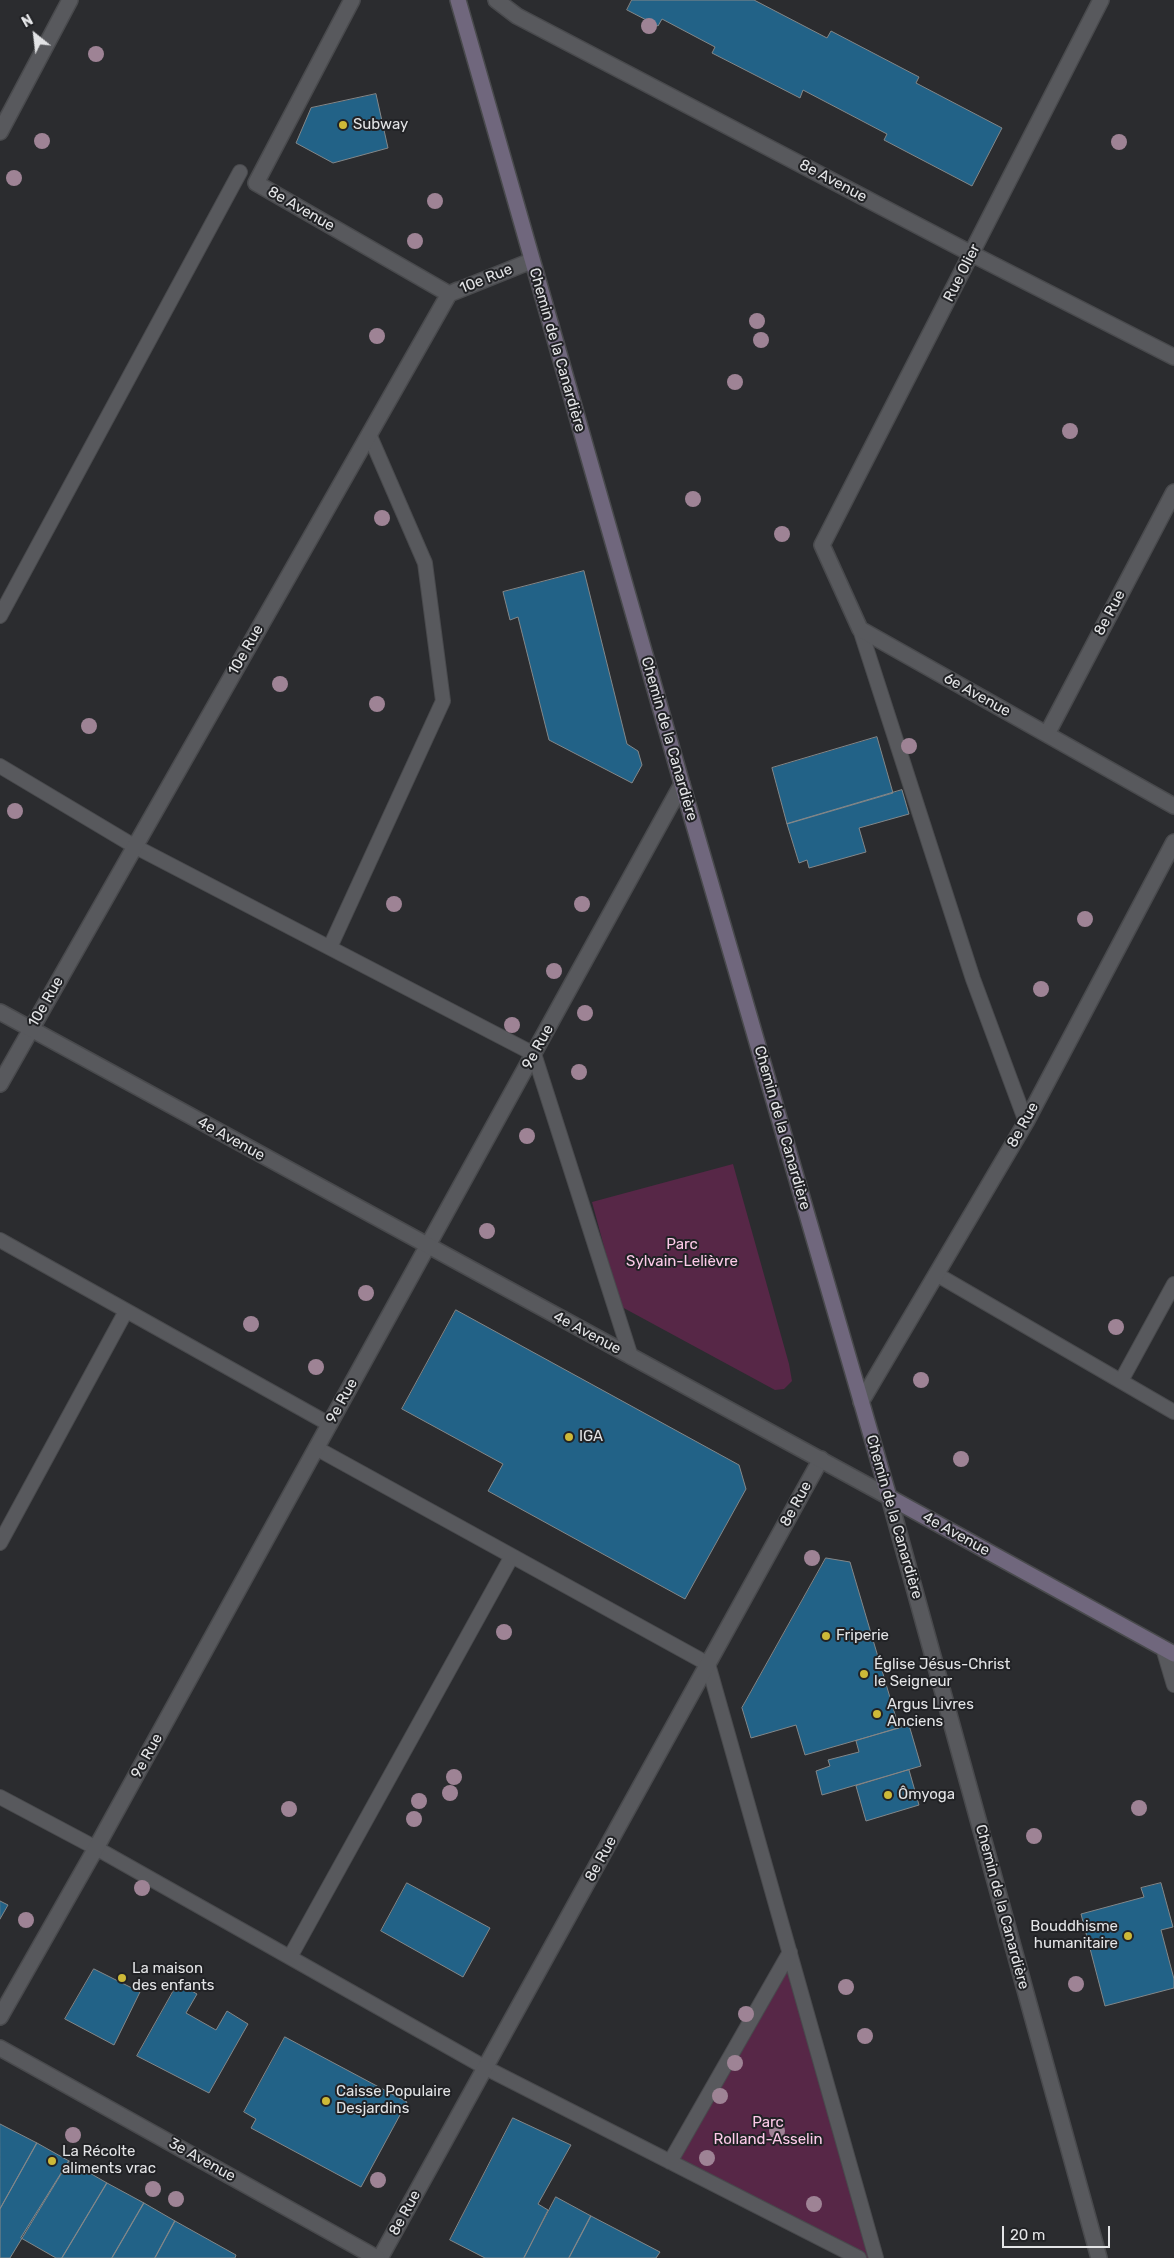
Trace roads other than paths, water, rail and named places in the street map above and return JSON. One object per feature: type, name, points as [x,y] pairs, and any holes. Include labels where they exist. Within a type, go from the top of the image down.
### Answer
[{"type":"main road","name":"Chemin de la Canardière","points":[[458,0],[531,261],[889,1497]]},
{"type":"main road","name":"4e Avenue","points":[[889,1497],[1169,1651]]},
{"type":"street","points":[[0,132],[70,0]]},
{"type":"street","name":"8e Avenue","points":[[352,0],[256,182],[449,294]]},
{"type":"street","name":"8e Avenue","points":[[496,0],[517,16],[972,254],[1174,357]]},
{"type":"street","name":"Rue Olier","points":[[860,629],[822,545],[1101,0]]},
{"type":"street","points":[[449,294],[531,261]]},
{"type":"street","name":"10e Rue","points":[[0,1084],[30,1028],[449,294]]},
{"type":"street","name":"8e Rue","points":[[1047,734],[1174,492]]},
{"type":"street","name":"6e Avenue","points":[[860,629],[1174,806]]},
{"type":"street","name":"9e Rue","points":[[0,2017],[96,1848],[682,784]]},
{"type":"street","name":"8e Rue","points":[[861,1402],[1026,1122],[1174,842]]},
{"type":"street","name":"4e Avenue","points":[[0,1012],[889,1497]]},
{"type":"street","name":"8e Rue","points":[[379,2258],[486,2068],[821,1459]]},
{"type":"street","name":"Chemin de la Canardière","points":[[889,1497],[1099,2258]]},
{"type":"street","name":"3e Avenue","points":[[0,2048],[379,2258]]},
{"type":"lane","points":[[0,616],[240,172]]},
{"type":"lane","points":[[330,947],[442,701],[425,564],[369,434]]},
{"type":"lane","points":[[860,629],[973,979],[1026,1122]]},
{"type":"lane","points":[[0,766],[134,846],[534,1054],[631,1357]]},
{"type":"lane","points":[[0,1240],[329,1424]]},
{"type":"lane","points":[[936,1274],[1174,1412]]},
{"type":"lane","points":[[1121,1381],[1174,1284]]},
{"type":"lane","points":[[0,1543],[126,1311]]},
{"type":"lane","points":[[316,1448],[708,1664],[876,2258]]},
{"type":"lane","points":[[290,1957],[512,1556]]},
{"type":"lane","points":[[1169,1651],[1174,1685]]},
{"type":"lane","points":[[0,1797],[96,1848],[486,2068],[859,2258]]},
{"type":"lane","points":[[670,2162],[790,1952]]},
{"type":"place","name":"Subway","points":[[343,125]]},
{"type":"place","name":"IGA","points":[[569,1437]]},
{"type":"place","name":"Friperie","points":[[826,1636]]},
{"type":"place","name":"Église Jésus-Christ le Seigneur","points":[[864,1674]]},
{"type":"place","name":"Argus Livres Anciens","points":[[877,1714]]},
{"type":"place","name":"Ômyoga","points":[[888,1795]]},
{"type":"place","name":"Bouddhisme humanitaire","points":[[1128,1936]]},
{"type":"place","name":"La maison des enfants","points":[[122,1978]]},
{"type":"place","name":"Caisse Populaire Desjardins","points":[[326,2101]]},
{"type":"place","name":"La Récolte aliments vrac","points":[[52,2161]]},
{"type":"park label","name":"Parc Sylvain-Lelièvre","points":[[682,1254]]},
{"type":"park label","name":"Parc Rolland-Asselin","points":[[768,2132]]}]
